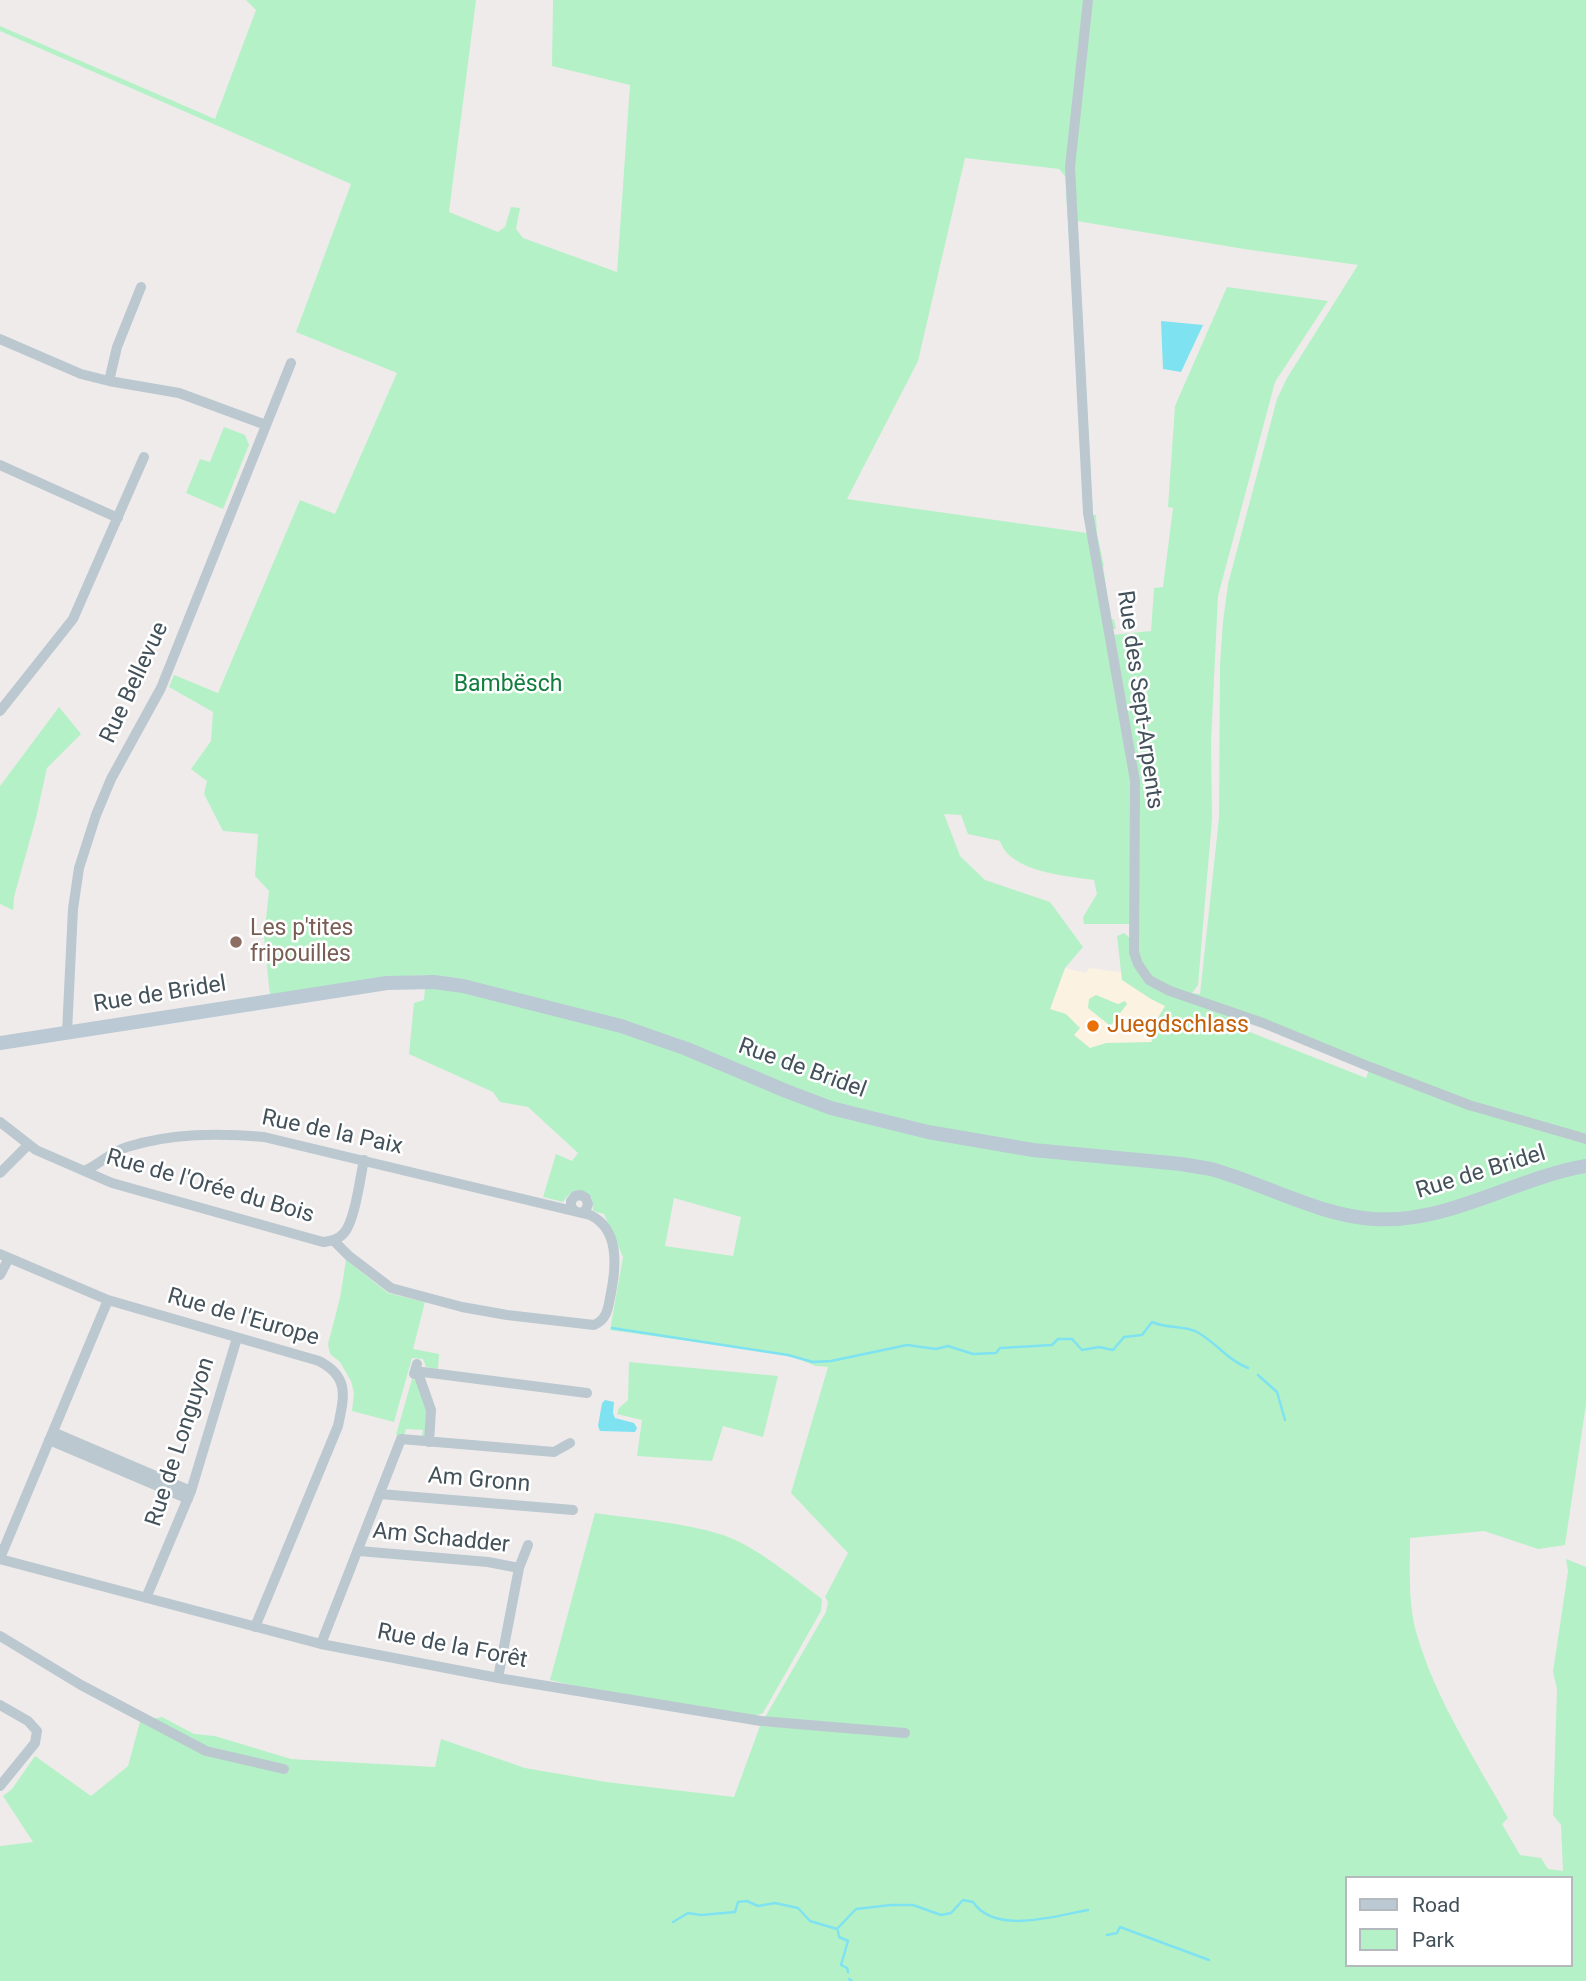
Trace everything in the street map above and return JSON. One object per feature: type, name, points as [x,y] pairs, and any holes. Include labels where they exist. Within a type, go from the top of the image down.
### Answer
[{"type":"main road","name":"Rue de Bridel","points":[[0,1043],[387,983],[434,982],[463,986],[621,1026],[687,1049],[831,1108],[988,1144],[1211,1169],[1246,1178],[1314,1206],[1361,1217],[1404,1219],[1432,1214],[1525,1182],[1586,1166]]},
{"type":"street","name":"Rue des Sept-Arpents","points":[[1088,0],[1070,152],[1074,249],[1088,513],[1135,781],[1134,952],[1138,964],[1149,980],[1179,995],[1263,1023],[1469,1105],[1586,1139]]},
{"type":"street","points":[[109,382],[117,347],[141,287]]},
{"type":"street","points":[[0,339],[81,374],[109,382],[179,393],[266,425]]},
{"type":"street","name":"Rue Bellevue","points":[[66,1032],[73,909],[79,868],[96,815],[111,779],[160,688],[291,363]]},
{"type":"street","points":[[0,711],[73,619],[144,457]]},
{"type":"street","points":[[0,465],[118,518]]},
{"type":"street","name":"Rue de l'Orée du Bois","points":[[0,1122],[28,1145],[112,1183],[323,1242],[334,1241],[344,1233],[350,1222],[364,1160]]},
{"type":"street","name":"Rue de la Paix","points":[[84,1171],[106,1156],[126,1147],[200,1134],[264,1137],[578,1212],[599,1219],[616,1256],[607,1314],[602,1322],[594,1325],[461,1307],[391,1288],[334,1241]]},
{"type":"street","points":[[0,1173],[28,1145]]},
{"type":"street","points":[[0,1275],[5,1256]]},
{"type":"street","name":"Rue de l'Europe","points":[[5,1256],[108,1300],[319,1361],[331,1367],[342,1384],[344,1393],[338,1426],[256,1627]]},
{"type":"street","points":[[0,1559],[108,1300]]},
{"type":"street","name":"Rue de Longuyon","points":[[146,1598],[190,1495],[237,1338]]},
{"type":"street","name":"Am Gronn","points":[[429,1442],[431,1410],[417,1368],[587,1394]]},
{"type":"street","points":[[51,1436],[190,1495]]},
{"type":"street","name":"Am Gronn","points":[[321,1644],[401,1439],[554,1452],[570,1443]]},
{"type":"street","name":"Am Gronn","points":[[380,1494],[573,1510]]},
{"type":"street","name":"Am Schadder","points":[[498,1678],[519,1568],[528,1545]]},
{"type":"street","name":"Am Schadder","points":[[359,1551],[488,1562],[519,1568]]},
{"type":"street","name":"Rue de la Forêt","points":[[0,1559],[321,1644],[498,1678],[761,1721],[905,1733]]},
{"type":"street","points":[[0,1636],[80,1685],[206,1751],[284,1769]]},
{"type":"street","points":[[0,1705],[29,1721],[37,1731],[35,1743],[0,1786]]},
{"type":"shaded area","name":"Juegdschlass","points":[[1065,968],[1086,973],[1089,968],[1133,974],[1133,984],[1140,991],[1179,1011],[1160,1064],[1100,1078],[1050,1009]]},
{"type":"green space","name":"Bambësch","points":[[246,0],[476,0],[449,212],[498,232],[505,227],[511,207],[520,208],[516,229],[523,238],[617,272],[630,85],[552,66],[553,0],[1586,0],[1586,1404],[1565,1545],[1538,1549],[1484,1531],[1410,1538],[1410,1587],[1412,1612],[1425,1659],[1457,1729],[1508,1818],[1502,1824],[1520,1855],[1541,1858],[1548,1869],[1563,1871],[1561,1825],[1553,1815],[1557,1689],[1553,1672],[1568,1571],[1566,1559],[1586,1567],[1586,1981],[0,1981],[0,1846],[33,1842],[3,1796],[12,1789],[35,1756],[91,1796],[128,1766],[140,1722],[162,1717],[194,1734],[215,1736],[291,1759],[435,1767],[441,1739],[525,1768],[606,1782],[734,1797],[760,1726],[899,1735],[764,1719],[826,1612],[828,1602],[825,1597],[848,1553],[791,1493],[828,1367],[816,1366],[788,1355],[610,1330],[623,1257],[604,1214],[593,1211],[592,1198],[581,1191],[573,1192],[563,1202],[543,1197],[556,1154],[572,1161],[578,1153],[528,1107],[500,1102],[493,1092],[409,1054],[414,1003],[424,1000],[426,975],[388,977],[270,996],[264,937],[269,891],[255,876],[258,834],[223,831],[204,794],[207,781],[191,769],[211,741],[213,712],[169,687],[174,675],[218,693],[300,500],[335,514],[397,373],[296,332],[351,184],[0,31],[0,26],[215,119],[256,10]],"holes":[[[965,158],[1059,169],[1065,176],[1087,533],[847,499],[918,361]],[[1077,221],[1358,265],[1287,378],[1277,399],[1228,584],[1220,664],[1219,818],[1200,994],[1192,993],[1198,985],[1212,819],[1211,742],[1218,596],[1275,382],[1328,301],[1227,287],[1175,406],[1168,507],[1173,508],[1163,587],[1154,588],[1151,631],[1113,635],[1113,629],[1116,629],[1114,619],[1111,620],[1096,515],[1093,515]],[[944,814],[961,815],[968,834],[1000,841],[1015,860],[1027,866],[1040,871],[1094,880],[1097,894],[1083,917],[1084,924],[1131,924],[1130,938],[1124,933],[1117,936],[1122,980],[1165,1006],[1149,1033],[1152,1042],[1106,1043],[1090,1048],[1074,1035],[1080,1028],[1066,1014],[1050,1009],[1065,968],[1083,947],[1050,902],[985,880],[960,856]],[[1233,1014],[1370,1068],[1366,1078],[1232,1025]],[[674,1198],[741,1217],[733,1256],[665,1246]]]},
{"type":"green space","points":[[224,427],[245,435],[249,445],[223,509],[186,493],[200,459],[210,462]]},
{"type":"green space","points":[[59,707],[81,734],[47,768],[13,910],[0,904],[0,786]]},
{"type":"green space","points":[[1096,995],[1118,1004],[1125,1001],[1127,1004],[1109,1028],[1108,1024],[1088,1008],[1089,999]]},
{"type":"green space","points":[[346,1260],[388,1293],[425,1302],[413,1349],[439,1354],[438,1369],[426,1367],[423,1359],[412,1358],[394,1422],[352,1411],[354,1393],[351,1381],[340,1362],[330,1354],[328,1344]]},
{"type":"green space","points":[[629,1362],[778,1376],[763,1437],[723,1426],[712,1461],[637,1456],[642,1420],[617,1414],[619,1408],[628,1400]]},
{"type":"green space","points":[[412,1379],[416,1380],[427,1410],[425,1436],[422,1436],[423,1430],[406,1429],[404,1436],[396,1435]]},
{"type":"green space","points":[[595,1513],[676,1524],[723,1535],[761,1554],[822,1599],[821,1611],[763,1713],[752,1717],[607,1693],[550,1680]]},
{"type":"water","points":[[1161,321],[1203,325],[1181,372],[1163,369]]},
{"type":"water","points":[[605,1400],[614,1402],[615,1418],[634,1423],[637,1428],[635,1432],[600,1431],[598,1426],[602,1403]]},
{"type":"waterway","points":[[612,1328],[788,1355],[813,1362],[831,1361],[907,1345],[936,1349],[948,1346],[973,1354],[996,1353],[1000,1348],[1052,1345],[1058,1339],[1072,1339],[1082,1350],[1099,1347],[1113,1350],[1124,1337],[1142,1335],[1152,1322],[1197,1332],[1248,1368]]},
{"type":"waterway","points":[[1258,1375],[1277,1392],[1285,1420]]},
{"type":"waterway","points":[[673,1922],[688,1913],[701,1915],[735,1912],[738,1902],[747,1901],[758,1906],[775,1903],[798,1908],[810,1921],[837,1929],[856,1909],[891,1905],[913,1905],[941,1915],[951,1913],[963,1900],[973,1902],[983,1912],[996,1918],[1010,1921],[1043,1919],[1088,1910]]},
{"type":"waterway","points":[[1107,1935],[1117,1933],[1120,1927],[1209,1960]]},
{"type":"waterway","points":[[838,1931],[839,1937],[848,1941],[841,1965],[847,1968],[848,1972]]},
{"type":"place","name":"Les p'tites fripouilles","points":[[236,942]]},
{"type":"place","name":"Juegdschlass","points":[[1093,1026]]}]
